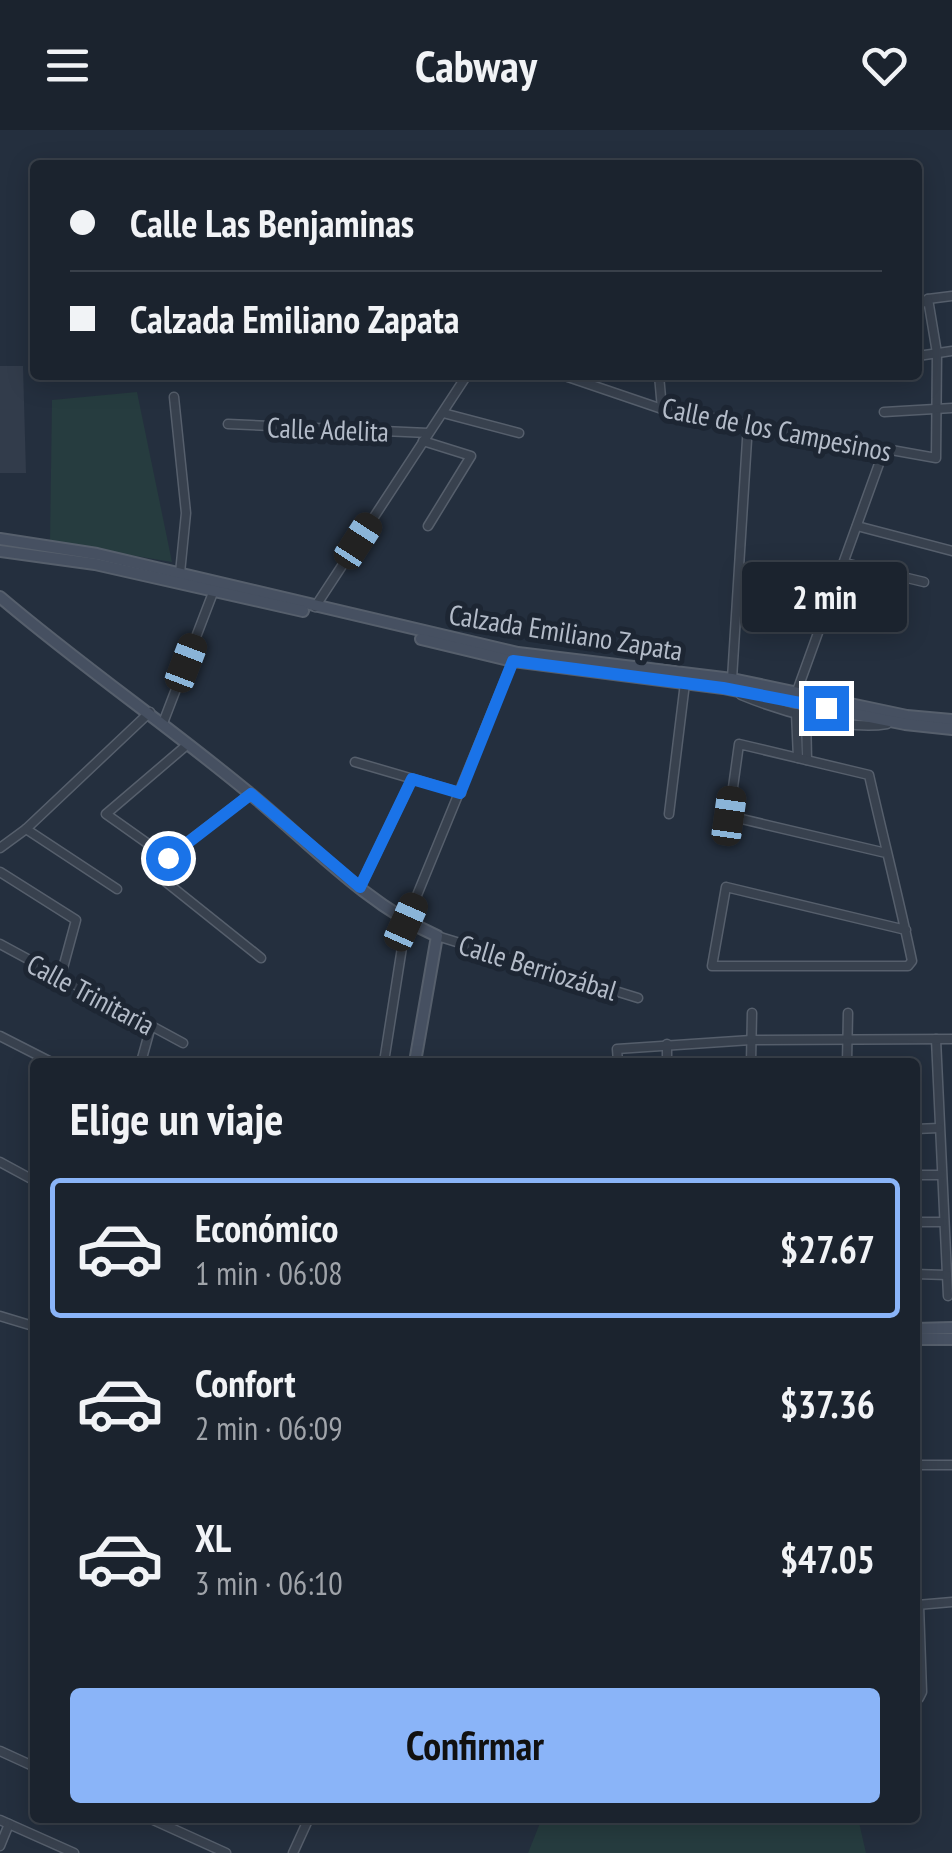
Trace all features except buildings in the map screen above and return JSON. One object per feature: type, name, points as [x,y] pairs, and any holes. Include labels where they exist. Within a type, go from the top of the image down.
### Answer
[{"type":"main road","name":"Calzada Emiliano Zapata","points":[[0,539],[97,554],[180,573],[513,661],[685,683],[727,684],[894,722],[952,730]]},
{"type":"main road","name":"Calzada Emiliano Zapata","points":[[0,551],[95,564],[482,650],[797,691],[907,716],[952,720]]},
{"type":"main road","points":[[0,597],[150,712],[360,887],[406,922],[437,936],[416,1058]]},
{"type":"main road","points":[[920,1330],[952,1328]]},
{"type":"main road","points":[[920,1339],[952,1338]]},
{"type":"street","points":[[922,303],[952,296]]},
{"type":"street","points":[[928,299],[937,353],[937,410]]},
{"type":"street","points":[[922,355],[952,351]]},
{"type":"street","points":[[315,607],[464,380]]},
{"type":"street","name":"Calle de los Campesinos","points":[[577,380],[662,409],[937,458],[937,410]]},
{"type":"street","points":[[659,380],[662,409]]},
{"type":"street","points":[[174,397],[186,513],[180,573]]},
{"type":"street","points":[[884,412],[952,408]]},
{"type":"street","points":[[443,412],[519,432]]},
{"type":"street","name":"Calle Adelita","points":[[228,424],[426,437],[471,456],[428,526]]},
{"type":"street","points":[[748,424],[727,684],[774,708],[870,727],[894,722]]},
{"type":"street","points":[[797,691],[884,450]]},
{"type":"street","points":[[857,526],[951,549],[952,536]]},
{"type":"street","points":[[845,563],[924,582]]},
{"type":"street","points":[[163,724],[214,590]]},
{"type":"street","points":[[385,1058],[406,922],[513,661]]},
{"type":"street","points":[[669,814],[685,683]]},
{"type":"street","points":[[0,848],[26,829],[150,712]]},
{"type":"street","points":[[801,714],[802,760]]},
{"type":"street","points":[[168,858],[106,814],[188,744]]},
{"type":"street","points":[[886,853],[729,816],[739,744],[869,775],[906,930],[912,961],[908,966],[712,966],[726,887],[906,930]]},
{"type":"street","points":[[356,762],[460,793]]},
{"type":"street","points":[[360,887],[412,779]]},
{"type":"street","points":[[251,794],[152,870],[261,958]]},
{"type":"street","points":[[26,829],[116,888]]},
{"type":"street","points":[[0,872],[76,920],[60,979]]},
{"type":"street","name":"Calle Berriozábal","points":[[437,936],[638,998]]},
{"type":"street","name":"Calle Trinitaria","points":[[0,944],[183,1043]]},
{"type":"street","points":[[752,1013],[752,1058]]},
{"type":"street","points":[[847,1058],[848,1013]]},
{"type":"street","points":[[141,1058],[151,1026]]},
{"type":"street","points":[[0,1036],[42,1058]]},
{"type":"street","points":[[936,1039],[948,1296]]},
{"type":"street","points":[[618,1058],[617,1048],[667,1044],[952,1039]]},
{"type":"street","points":[[667,1044],[667,1058]]},
{"type":"street","points":[[920,1129],[939,1128]]},
{"type":"street","points":[[0,1162],[30,1178]]},
{"type":"street","points":[[920,1175],[941,1175]]},
{"type":"street","points":[[920,1222],[943,1222]]},
{"type":"street","points":[[920,1274],[947,1275]]},
{"type":"street","points":[[0,1316],[30,1325]]},
{"type":"street","points":[[920,1465],[952,1464]]},
{"type":"street","points":[[920,1605],[952,1602]]},
{"type":"street","points":[[0,1751],[30,1765]]},
{"type":"street","points":[[0,1846],[5,1822],[74,1853]]},
{"type":"street","points":[[160,1823],[226,1853]]},
{"type":"street","points":[[293,1853],[307,1823]]},
{"type":"street","points":[[46,1853],[49,1842]]},
{"type":"shaded area","points":[[0,366],[23,366],[26,473],[0,473]]},
{"type":"green space","points":[[137,392],[172,562],[50,542],[52,400]]},
{"type":"green space","points":[[540,1823],[859,1823],[866,1853],[528,1853]]},
{"type":"route","points":[[168,858],[251,794],[360,887],[412,779],[460,793],[513,661],[723,688],[826,708]]}]
